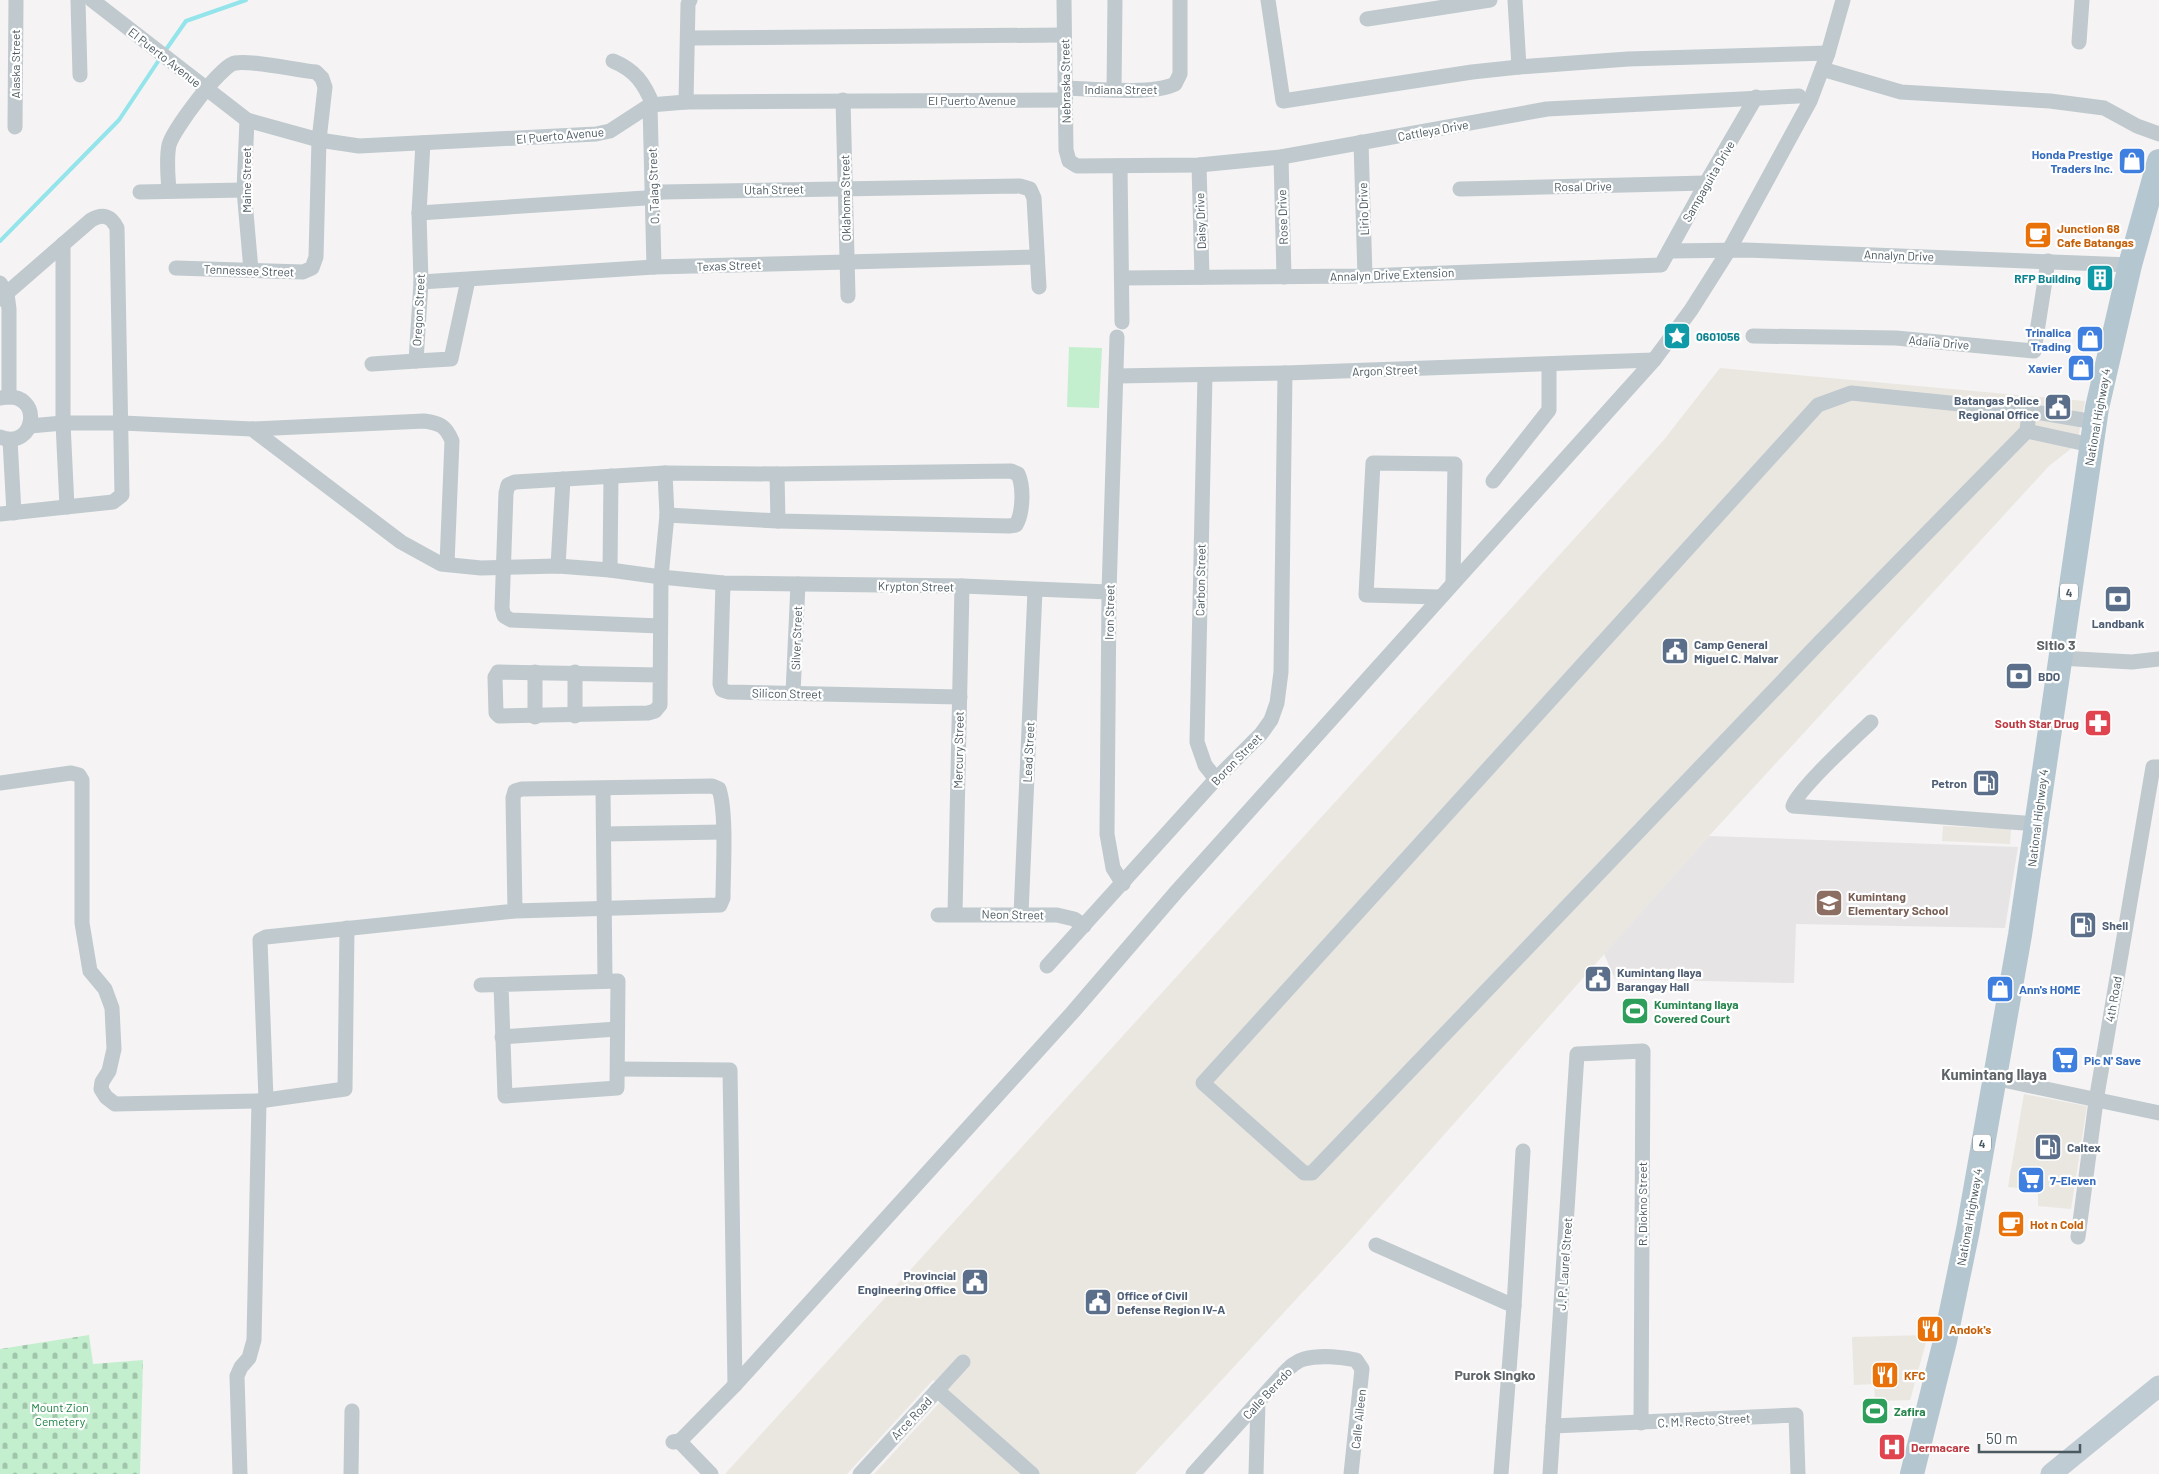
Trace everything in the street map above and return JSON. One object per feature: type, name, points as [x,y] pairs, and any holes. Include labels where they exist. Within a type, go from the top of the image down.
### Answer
[{"type":"main road","name":"National Highway 4","points":[[1912,1474],[1939,1367],[1968,1230],[2028,887],[2059,658],[2101,387],[2130,265],[2159,161]]},
{"type":"street","name":"Alaska Street","points":[[15,127],[16,0]]},
{"type":"street","points":[[78,0],[77,34],[80,75]]},
{"type":"street","name":"El Puerto Avenue","points":[[92,0],[206,90],[248,120],[319,140],[358,146],[596,134],[610,131],[651,105],[686,102],[1065,94]]},
{"type":"street","points":[[686,102],[690,0]]},
{"type":"street","name":"Nebraska Street","points":[[1064,0],[1066,150],[1069,161]]},
{"type":"street","points":[[1114,90],[1115,0]]},
{"type":"street","name":"Indiana Street","points":[[1065,94],[1114,90],[1166,89],[1176,84],[1180,74],[1180,0]]},
{"type":"street","points":[[1268,0],[1283,101],[1472,72],[1519,67],[1628,58],[1828,53]]},
{"type":"street","points":[[1367,19],[1490,0]]},
{"type":"street","points":[[1515,0],[1519,67]]},
{"type":"street","points":[[711,1474],[674,1442],[735,1385],[1072,1013],[1453,582],[1654,360],[1691,310],[1729,250],[1810,101],[1828,53],[1843,0]]},
{"type":"street","points":[[2078,42],[2082,0]]},
{"type":"street","points":[[688,38],[1064,35]]},
{"type":"street","points":[[613,61],[634,72],[645,87],[651,105]]},
{"type":"street","points":[[170,191],[168,160],[170,143],[206,90],[226,66],[234,63],[316,72],[322,78],[325,87],[319,140]]},
{"type":"street","points":[[1822,69],[1901,92],[2050,101],[2104,108],[2137,126],[2159,134]]},
{"type":"street","name":"Cattleya Drive","points":[[1069,161],[1077,166],[1199,165],[1281,157],[1547,109],[1799,96]]},
{"type":"street","name":"Sampaguita Drive","points":[[1661,265],[1756,97]]},
{"type":"street","name":"Oklahoma Street","points":[[843,100],[848,296]]},
{"type":"street","name":"O. Talag Street","points":[[651,105],[654,267]]},
{"type":"street","name":"Maine Street","points":[[248,120],[244,190],[251,270]]},
{"type":"street","name":"Tennessee Street","points":[[176,268],[303,272],[312,268],[316,257],[319,140]]},
{"type":"street","name":"Lirio Drive","points":[[1361,142],[1365,276]]},
{"type":"street","name":"Oregon Street","points":[[423,144],[419,212],[420,282],[416,361],[451,359],[468,280]]},
{"type":"street","name":"Rose Drive","points":[[1281,157],[1284,277]]},
{"type":"street","name":"Daisy Drive","points":[[1199,165],[1202,277]]},
{"type":"street","points":[[1120,166],[1122,322]]},
{"type":"street","name":"Rosal Drive","points":[[1460,188],[1706,183]]},
{"type":"street","name":"Utah Street","points":[[419,212],[645,198],[662,192],[845,187],[1020,186],[1030,189],[1034,198],[1039,287]]},
{"type":"street","points":[[140,192],[244,190]]},
{"type":"street","points":[[98,216],[106,216],[113,220],[117,228],[122,423],[122,494],[113,502],[7,514],[5,438],[26,433],[30,426],[31,417],[30,409],[25,402],[17,398],[5,398],[10,328],[2,292],[98,216]]},
{"type":"street","points":[[63,244],[63,422],[67,507]]},
{"type":"street","name":"Annalyn Drive","points":[[1669,251],[1729,250],[2130,265]]},
{"type":"street","name":"Texas Street","points":[[420,282],[654,267],[1037,257]]},
{"type":"street","name":"Adalia Drive","points":[[1753,336],[1896,338],[2034,351],[2048,261]]},
{"type":"street","name":"Annalyn Drive Extension","points":[[1122,278],[1365,276],[1661,265]]},
{"type":"street","name":"Iron Street","points":[[1116,337],[1109,592],[1107,834],[1114,868],[1123,884]]},
{"type":"street","name":"Argon Street","points":[[1116,376],[1285,373],[1654,360]]},
{"type":"street","points":[[372,364],[416,361]]},
{"type":"street","points":[[1493,481],[1549,410],[1549,364]]},
{"type":"street","name":"Boron Street","points":[[1047,966],[1216,779],[1261,734],[1270,720],[1277,703],[1280,688],[1285,373]]},
{"type":"street","name":"Carbon Street","points":[[1205,375],[1197,742],[1205,765],[1216,779]]},
{"type":"street","points":[[2029,411],[2027,431],[1818,644],[1312,1172],[1304,1172],[1203,1083],[1818,405],[1851,393],[2029,411],[2095,422]]},
{"type":"street","points":[[30,426],[63,422],[252,429],[424,421],[442,425],[448,430],[452,441],[447,564]]},
{"type":"street","name":"Krypton Street","points":[[252,429],[401,542],[441,564],[481,568],[558,566],[723,583],[962,586],[1109,592]]},
{"type":"street","points":[[2027,431],[2092,445]]},
{"type":"street","points":[[1440,597],[1366,595],[1373,463],[1455,464],[1453,582]]},
{"type":"street","points":[[660,626],[511,620],[504,616],[502,608],[502,567],[508,485],[515,482],[665,472],[777,474],[1011,471],[1018,474],[1022,482],[1019,519],[1016,525],[1009,526],[778,521],[667,515]]},
{"type":"street","points":[[660,675],[498,672],[495,685],[496,714],[499,716],[535,717],[648,713],[655,711],[660,705],[661,578],[667,515],[665,472]]},
{"type":"street","points":[[777,474],[778,521]]},
{"type":"street","points":[[610,570],[611,476]]},
{"type":"street","points":[[558,566],[563,479]]},
{"type":"street","name":"Silicon Street","points":[[723,583],[720,684],[722,690],[728,692],[960,697]]},
{"type":"street","name":"Silver Street","points":[[793,693],[798,584]]},
{"type":"street","name":"Mercury Street","points":[[955,914],[962,586]]},
{"type":"street","name":"Lead Street","points":[[1021,914],[1036,590]]},
{"type":"street","points":[[2059,658],[2132,662],[2159,659]]},
{"type":"street","points":[[535,672],[535,717]]},
{"type":"street","points":[[574,672],[575,716]]},
{"type":"street","points":[[1871,722],[1822,770],[1799,796],[1793,806],[2036,824]]},
{"type":"street","name":"4th Road","points":[[2078,1237],[2096,1101],[2153,767],[2159,767]]},
{"type":"street","points":[[0,784],[71,773],[79,775],[82,780],[82,923],[90,971],[105,989],[112,1008],[114,1049],[101,1089],[106,1097],[115,1104],[262,1100],[345,1089],[347,928]]},
{"type":"street","points":[[240,1474],[236,1385],[241,1367],[249,1358],[254,1340],[262,1100],[260,940],[266,937],[515,911],[720,905],[723,898],[723,832],[719,789],[712,786],[515,791],[512,798],[515,911]]},
{"type":"street","points":[[604,789],[604,981]]},
{"type":"street","points":[[604,834],[723,832]]},
{"type":"street","name":"Neon Street","points":[[938,915],[1021,914],[1066,916],[1084,926]]},
{"type":"street","points":[[481,985],[618,981],[618,1088],[505,1096],[501,985]]},
{"type":"street","points":[[502,1037],[618,1029]]},
{"type":"street","name":"R. Diokno Street","points":[[1578,1054],[1643,1051],[1641,1423]]},
{"type":"street","name":"J. P. Laurel Street","points":[[1550,1474],[1578,1054]]},
{"type":"street","points":[[618,1069],[730,1070],[735,1385]]},
{"type":"street","points":[[1994,1078],[2159,1113]]},
{"type":"street","points":[[1501,1474],[1514,1306],[1523,1151]]},
{"type":"street","points":[[1376,1245],[1514,1306]]},
{"type":"street","name":"Calle Beredo","points":[[1193,1474],[1294,1364],[1302,1359],[1350,1359],[1360,1364]]},
{"type":"street","name":"Arce Road","points":[[860,1474],[962,1362]]},
{"type":"street","name":"Calle Aileen","points":[[1351,1474],[1363,1374],[1360,1364]]},
{"type":"street","points":[[2051,1474],[2159,1386]]},
{"type":"street","points":[[937,1390],[1032,1474]]},
{"type":"street","points":[[1256,1474],[1258,1402]]},
{"type":"street","points":[[351,1474],[352,1411]]},
{"type":"street","name":"C. M. Recto Street","points":[[1553,1426],[1796,1415],[1798,1474]]},
{"type":"shaded area","name":"Camp General Miguel C. Malvar","points":[[1720,368],[2085,401],[2077,444],[2049,466],[1709,836],[1348,1243],[1135,1474],[1039,1474],[933,1380],[847,1474],[725,1474],[1663,441]]},
{"type":"shaded area","points":[[1943,826],[2011,829],[2010,844],[1942,841]]},
{"type":"shaded area","name":"Kumintang Elementary School","points":[[1709,836],[2018,847],[2005,928],[1796,924],[1794,983],[1615,979],[1604,954]]},
{"type":"shaded area","name":"Caltex","points":[[2024,1094],[2087,1106],[2071,1209],[2038,1206],[2038,1190],[2008,1187]]},
{"type":"shaded area","name":"KFC","points":[[1928,1335],[1910,1400],[1875,1401],[1874,1384],[1854,1385],[1852,1337]]},
{"type":"shaded area","points":[[942,1400],[1024,1474],[874,1474]]},
{"type":"green space","points":[[1069,347],[1102,348],[1099,408],[1067,407]]},
{"type":"green space","name":"Mount Zion Cemetery","points":[[89,1335],[93,1364],[143,1360],[140,1474],[0,1474],[0,1349]]},
{"type":"waterway","points":[[165,51],[186,21],[246,0]]},
{"type":"waterway","points":[[0,241],[119,120],[161,57]]},
{"type":"place","name":"Honda Prestige Traders Inc.","points":[[2132,161]]},
{"type":"place","name":"Junction 68 Cafe Batangas","points":[[2038,235]]},
{"type":"place","name":"RFP Building","points":[[2100,278]]},
{"type":"place","name":"0601056","points":[[1677,336]]},
{"type":"place","name":"Trinalica Trading","points":[[2090,339]]},
{"type":"place","name":"Xavier","points":[[2081,368]]},
{"type":"place","name":"Batangas Police Regional Office","points":[[2058,407]]},
{"type":"place","name":"Landbank","points":[[2118,599]]},
{"type":"place","name":"Camp General Miguel C. Malvar","points":[[1675,651]]},
{"type":"place","name":"BDO","points":[[2019,676]]},
{"type":"place","name":"South Star Drug","points":[[2098,723]]},
{"type":"place","name":"Petron","points":[[1986,783]]},
{"type":"place","name":"Kumintang Elementary School","points":[[1829,903]]},
{"type":"place","name":"Shell","points":[[2083,925]]},
{"type":"place","name":"Kumintang Ilaya Barangay Hall","points":[[1598,979]]},
{"type":"place","name":"Ann's HOME","points":[[2000,989]]},
{"type":"place","name":"Kumintang Ilaya Covered Court","points":[[1635,1011]]},
{"type":"place","name":"Pic N' Save","points":[[2065,1060]]},
{"type":"place","name":"Caltex","points":[[2048,1147]]},
{"type":"place","name":"7-Eleven","points":[[2031,1180]]},
{"type":"place","name":"Hot n Cold","points":[[2011,1224]]},
{"type":"place","name":"Provincial Engineering Office","points":[[975,1282]]},
{"type":"place","name":"Office of Civil Defense Region IV-A","points":[[1098,1302]]},
{"type":"place","name":"Andok's","points":[[1930,1329]]},
{"type":"place","name":"KFC","points":[[1885,1375]]},
{"type":"place","name":"Zafira","points":[[1875,1411]]},
{"type":"place","name":"Dermacare","points":[[1892,1447]]},
{"type":"district","name":"Sitio 3","points":[[2056,644]]},
{"type":"district","name":"Kumintang Ilaya","points":[[1994,1074]]},
{"type":"district","name":"Purok Singko","points":[[1495,1374]]}]
